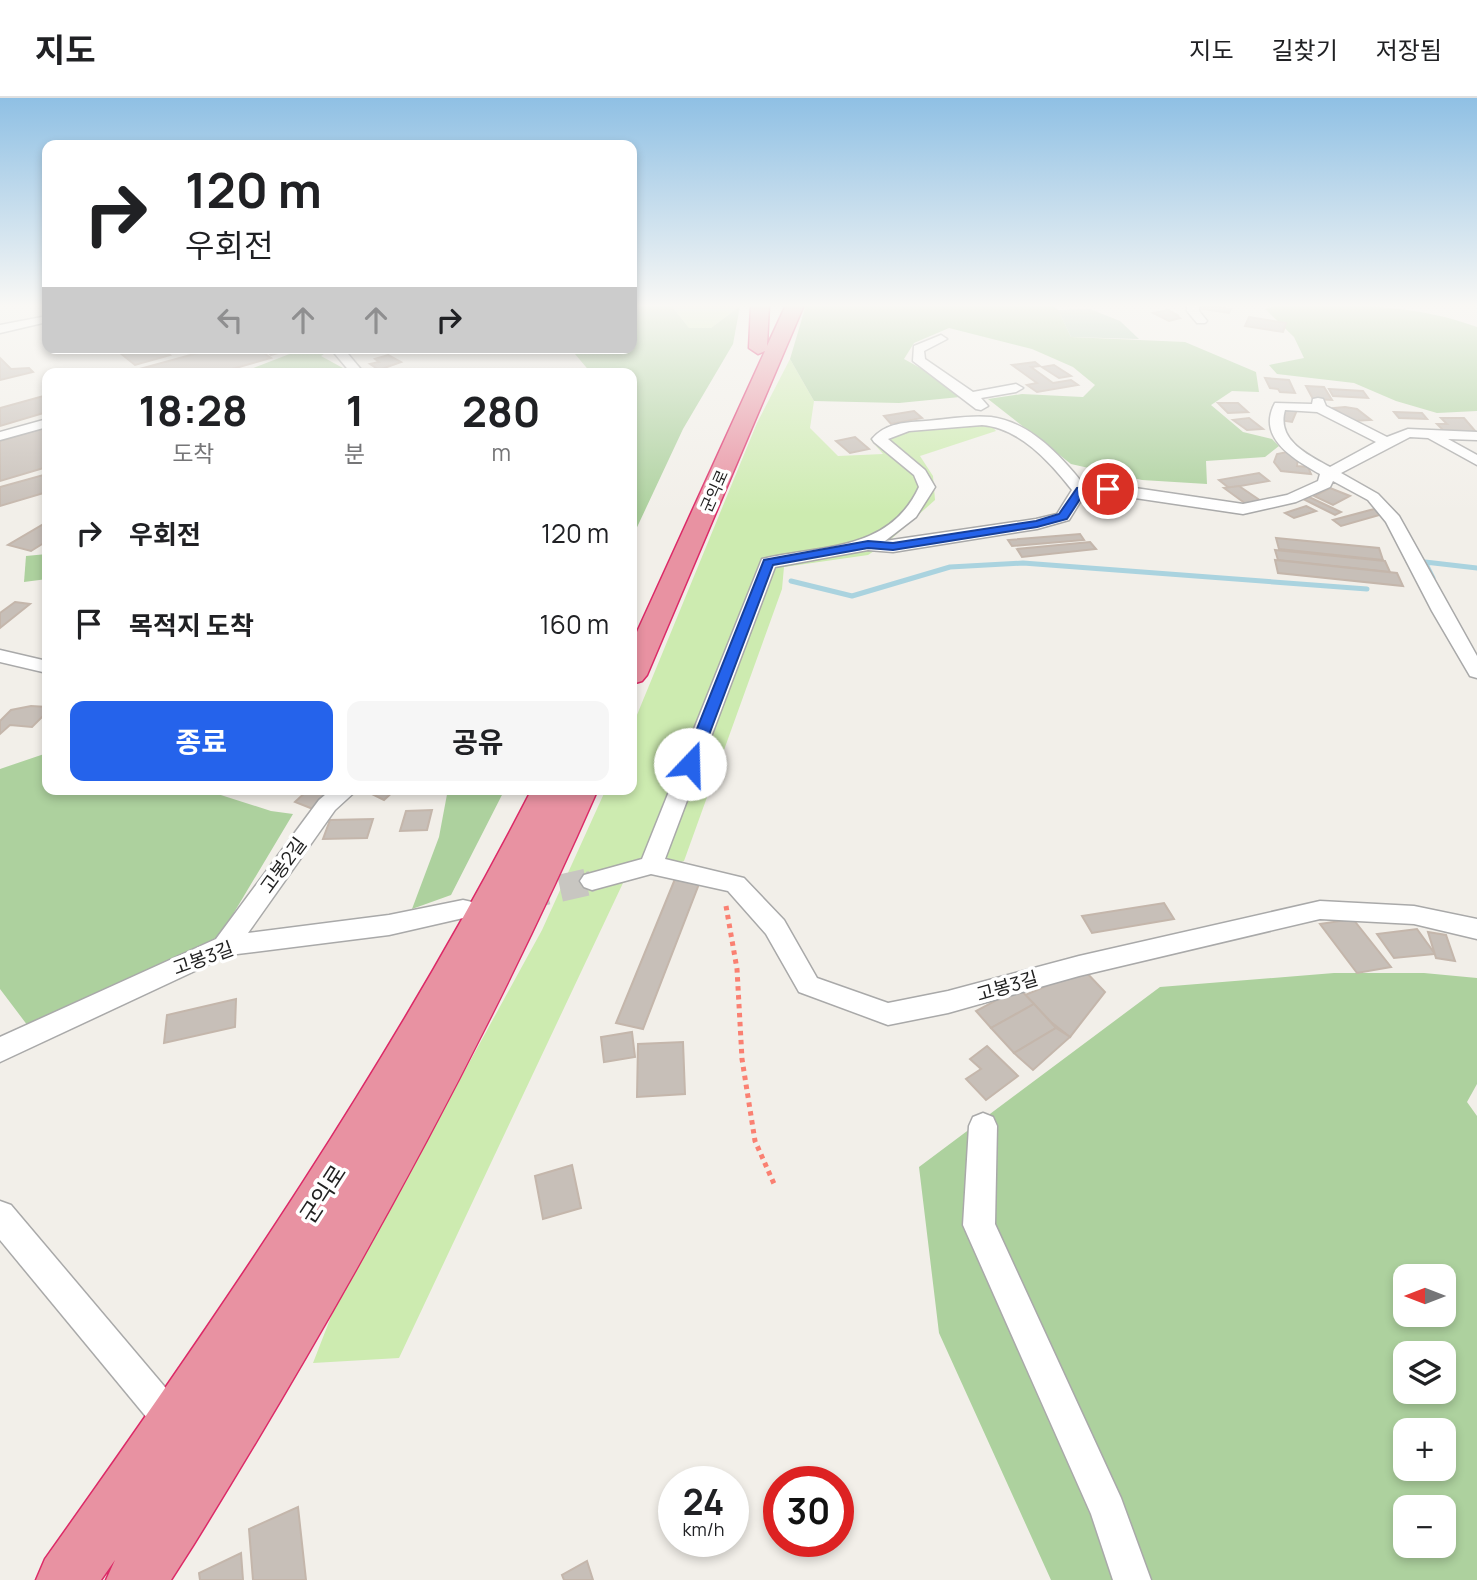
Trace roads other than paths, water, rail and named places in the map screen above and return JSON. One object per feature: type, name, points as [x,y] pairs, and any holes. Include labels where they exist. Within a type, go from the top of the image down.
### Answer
[{"type":"highway","name":"군익로","points":[[659,558],[754,374]]},
{"type":"highway","name":"군익로","points":[[637,663],[757,374]]},
{"type":"highway","name":"군익로","points":[[66,1580],[174,1424],[367,1126],[510,872],[546,795]]},
{"type":"highway","name":"군익로","points":[[136,1580],[169,1532],[348,1241],[478,1005],[578,795]]},
{"type":"street","points":[[939,374],[971,396],[999,423],[1029,439],[1058,463],[1080,490]]},
{"type":"street","points":[[971,396],[1016,388]]},
{"type":"street","points":[[1387,442],[1319,405],[1280,406],[1275,414],[1277,430],[1292,450],[1328,474],[1373,497],[1390,518],[1477,672]]},
{"type":"street","points":[[868,545],[895,530],[920,506],[927,487],[920,473],[878,439],[886,431],[918,426],[999,423]]},
{"type":"street","points":[[0,436],[42,424]]},
{"type":"street","points":[[1080,490],[1108,489],[1243,509],[1291,499],[1325,484],[1328,474],[1408,433],[1477,436]]},
{"type":"street","points":[[1428,434],[1477,461]]},
{"type":"street","points":[[651,865],[768,563],[868,545],[893,547],[1037,524],[1063,517],[1080,490]]},
{"type":"street","points":[[0,656],[42,666]]},
{"type":"street","name":"고봉2길","points":[[225,946],[327,805],[340,795]]},
{"type":"street","name":"고봉3길","points":[[592,881],[651,865],[736,884],[775,927],[808,985],[888,1014],[948,1002],[1079,966],[1320,910],[1414,915],[1477,929]]},
{"type":"street","name":"고봉3길","points":[[0,1050],[225,946],[389,925],[463,909]]},
{"type":"street","points":[[983,1126],[979,1225],[1108,1511],[1132,1580]]},
{"type":"street","points":[[0,1216],[174,1424]]},
{"type":"waterway","points":[[1433,578],[1425,562],[1477,568]]},
{"type":"waterway","points":[[791,581],[852,596],[950,567],[1023,563],[1367,589]]},
{"type":"tunnel","points":[[521,897],[592,881],[589,882]]}]
